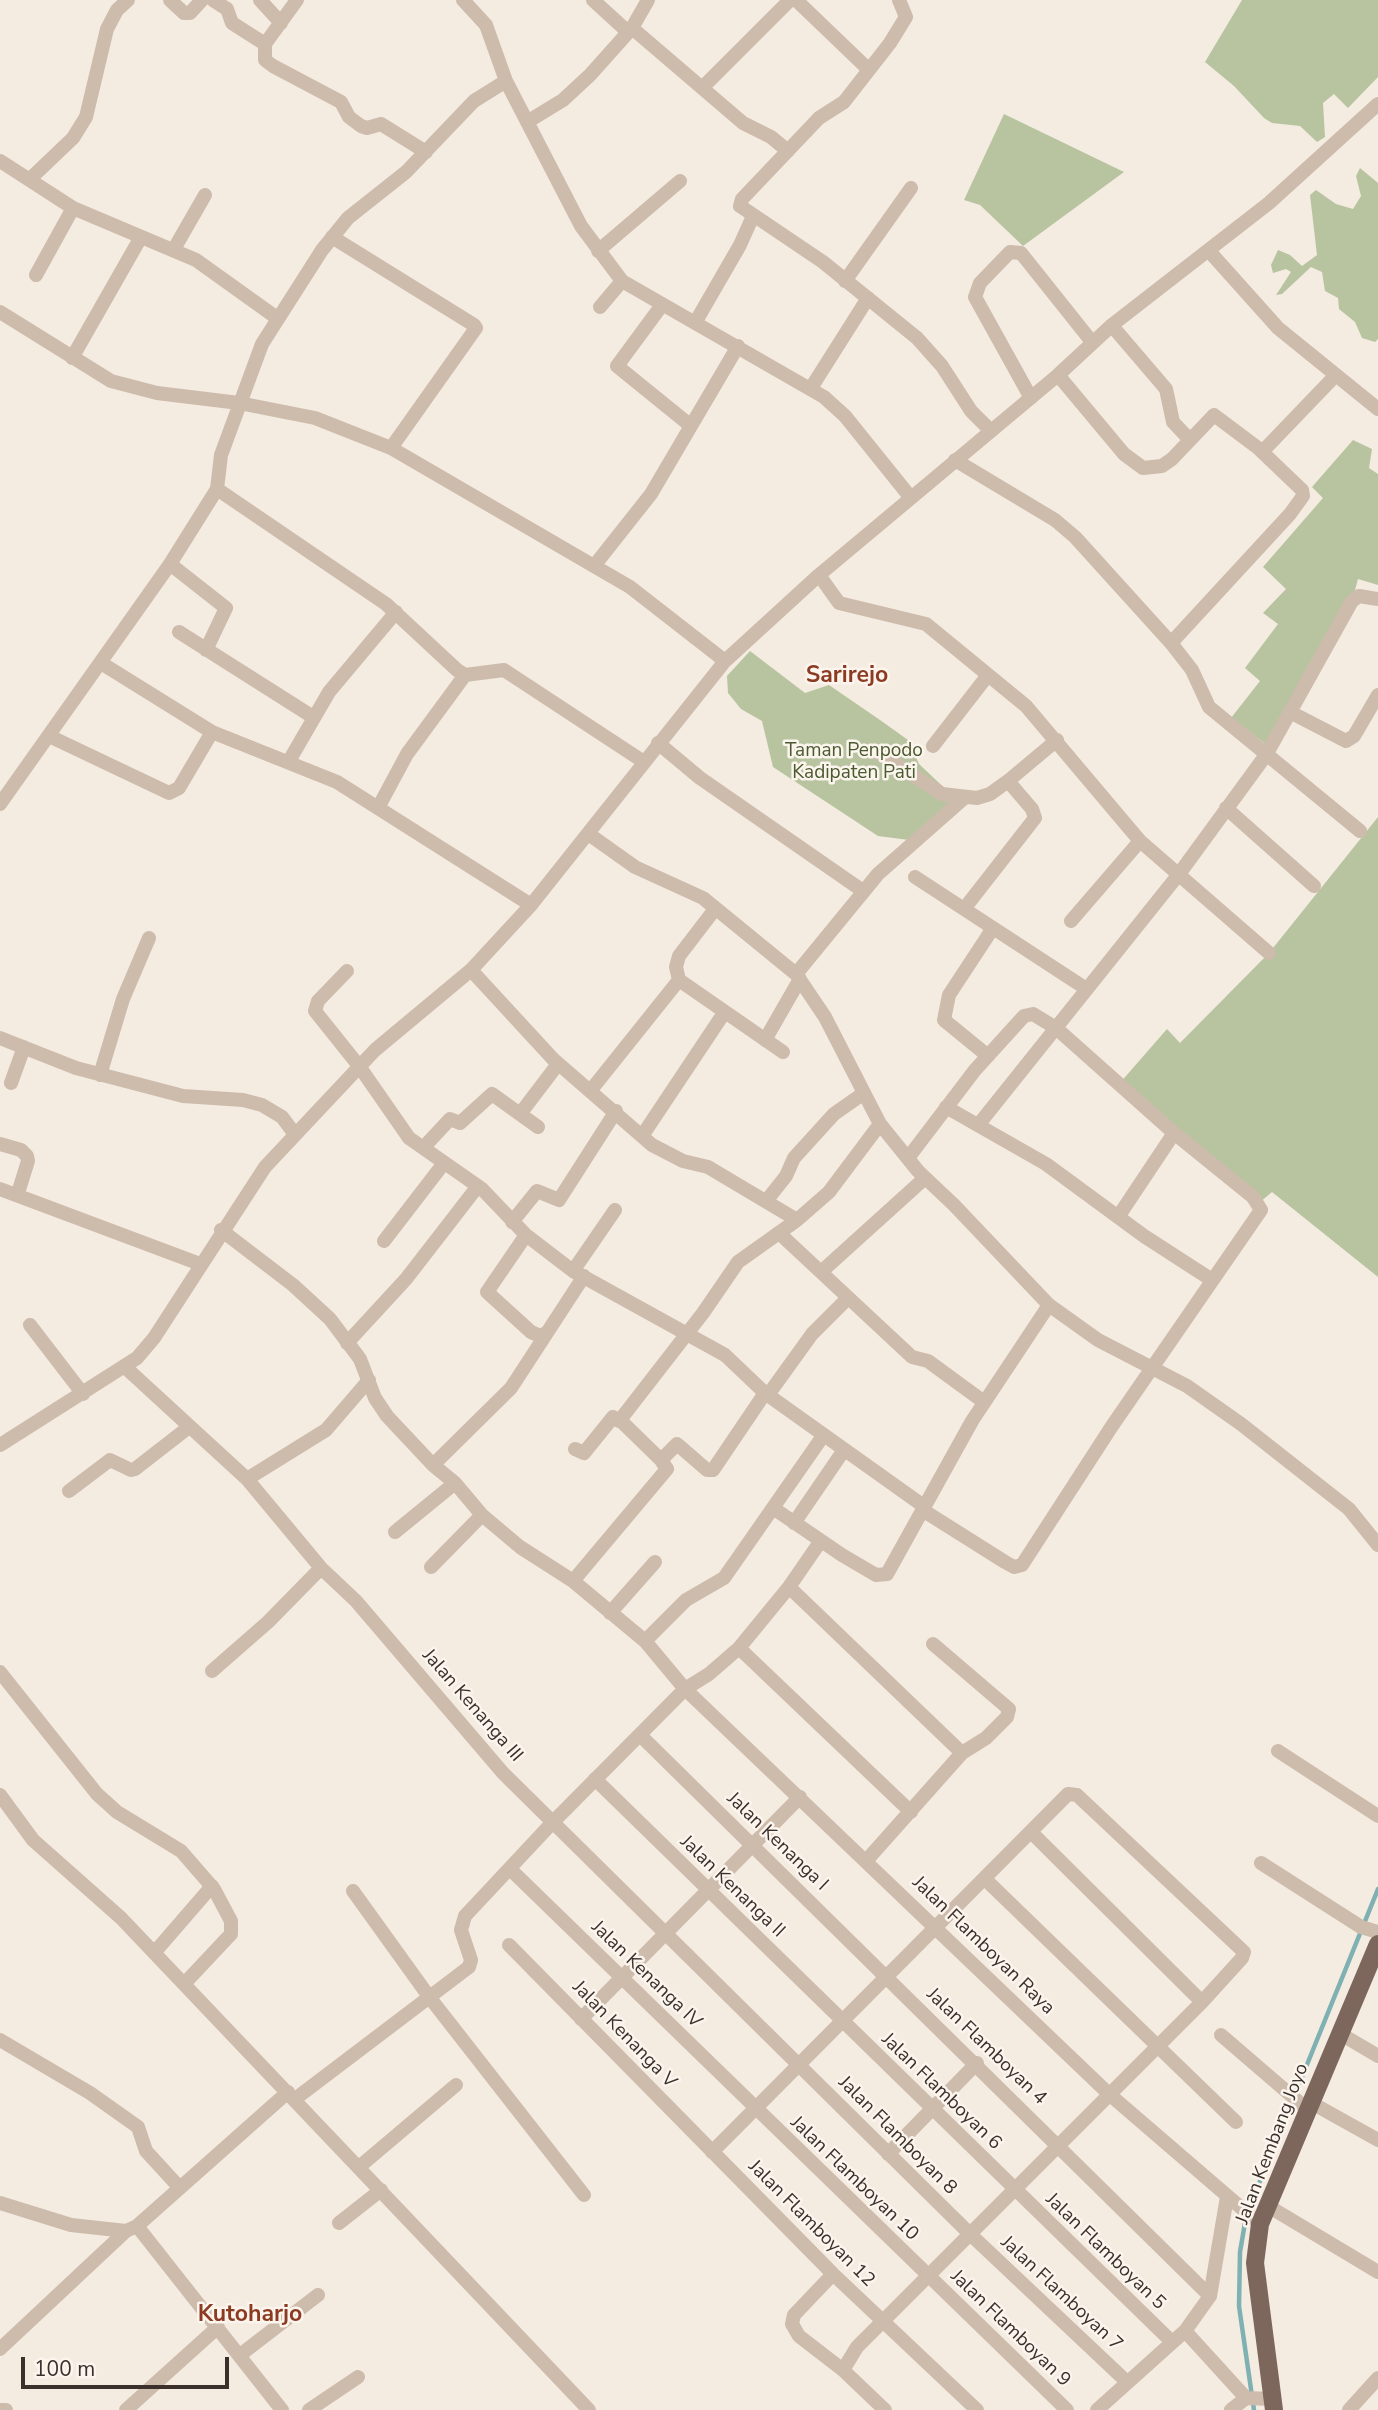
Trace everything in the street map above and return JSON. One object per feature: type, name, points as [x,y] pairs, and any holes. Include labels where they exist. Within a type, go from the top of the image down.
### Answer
[{"type":"main road","name":"Jalan Kembang Joyo","points":[[1273,2404],[1255,2263],[1260,2224],[1378,1944]]},
{"type":"street","points":[[30,179],[73,138],[86,117],[107,29],[117,10],[128,0]]},
{"type":"street","points":[[170,0],[184,13],[190,13],[202,0]]},
{"type":"street","points":[[214,0],[227,9],[232,23],[265,44]]},
{"type":"street","points":[[260,0],[281,23]]},
{"type":"street","points":[[297,0],[265,44],[265,60],[341,102],[349,117],[361,126],[367,128],[381,124],[426,152]]},
{"type":"street","points":[[463,0],[486,24],[506,81],[582,226],[622,281],[811,388],[845,416],[911,498]]},
{"type":"street","points":[[593,0],[743,123],[771,137],[788,151]]},
{"type":"street","points":[[527,122],[562,100],[590,75],[630,30],[648,0]]},
{"type":"street","points":[[702,88],[790,0]]},
{"type":"street","points":[[796,0],[868,69]]},
{"type":"street","points":[[899,0],[906,11],[904,22],[845,102],[819,118],[743,199],[740,206],[823,262],[932,354],[971,411],[991,431]]},
{"type":"street","points":[[0,804],[170,564],[217,489],[221,455],[262,344],[332,237],[348,218],[426,152],[474,101],[506,81]]},
{"type":"street","points":[[0,1445],[137,1358],[154,1338],[221,1230],[265,1167],[359,1066],[471,970],[531,905],[590,835],[643,762],[725,661],[819,575],[1146,298],[1278,195],[1378,104]]},
{"type":"street","points":[[0,161],[73,208],[174,249],[211,268],[277,318]]},
{"type":"street","points":[[598,251],[680,181]]},
{"type":"street","points":[[845,281],[911,188]]},
{"type":"street","points":[[174,249],[205,195]]},
{"type":"street","points":[[36,275],[73,208]]},
{"type":"street","points":[[695,323],[740,245],[753,216]]},
{"type":"street","points":[[72,358],[141,237]]},
{"type":"street","points":[[332,237],[476,328],[391,448]]},
{"type":"street","points":[[1209,251],[1278,328],[1378,409]]},
{"type":"street","points":[[1031,397],[975,297],[980,283],[1010,252],[1021,253],[1093,342]]},
{"type":"street","points":[[600,307],[622,281]]},
{"type":"street","points":[[811,388],[868,298]]},
{"type":"street","points":[[663,305],[617,366],[691,426]]},
{"type":"street","points":[[0,312],[96,373],[124,385],[157,393],[239,403],[326,421],[391,448],[456,483],[630,587],[725,661]]},
{"type":"street","points":[[1113,327],[1166,389],[1172,422],[1190,440]]},
{"type":"street","points":[[594,566],[651,494],[738,346]]},
{"type":"street","points":[[1058,375],[1108,436],[1139,466],[1152,469],[1162,466],[1214,415],[1262,452],[1302,490],[1303,496],[1171,643]]},
{"type":"street","points":[[1262,452],[1335,376]]},
{"type":"street","points":[[956,460],[1055,520],[1069,532],[1171,643],[1192,670],[1209,707],[1360,831]]},
{"type":"street","points":[[217,489],[396,612],[465,675]]},
{"type":"street","points":[[170,564],[226,608],[206,650]]},
{"type":"street","points":[[819,575],[839,603],[919,621],[1026,706],[1140,841],[1269,953]]},
{"type":"street","points":[[978,1124],[1179,874],[1266,755],[1352,601],[1359,596],[1378,599]]},
{"type":"street","points":[[289,761],[336,681],[396,612]]},
{"type":"street","points":[[178,632],[313,717]]},
{"type":"street","points":[[101,663],[212,732],[325,776],[379,806],[531,905]]},
{"type":"street","points":[[379,806],[408,754],[465,675],[504,670],[643,762]]},
{"type":"street","points":[[933,746],[988,675]]},
{"type":"street","points":[[1290,712],[1346,741],[1354,736],[1378,695]]},
{"type":"street","points":[[48,736],[169,793],[179,788],[212,732]]},
{"type":"street","points":[[874,750],[942,794],[963,799],[990,794],[1057,740]]},
{"type":"street","points":[[658,743],[700,778],[863,891]]},
{"type":"street","points":[[964,909],[1035,818],[1032,809],[1008,781]]},
{"type":"street","points":[[765,1040],[798,976],[863,891],[877,874],[963,799]]},
{"type":"street","points":[[1226,808],[1314,886]]},
{"type":"street","points":[[590,835],[613,854],[647,873],[693,892],[798,976],[825,1017],[880,1124],[925,1178],[1049,1305],[1098,1340],[1187,1386],[1288,1458],[1349,1509],[1378,1545]]},
{"type":"street","points":[[1071,921],[1140,841]]},
{"type":"street","points":[[915,877],[1085,988]]},
{"type":"street","points":[[715,909],[679,956],[676,962],[679,980],[783,1052]]},
{"type":"street","points":[[988,1056],[944,1020],[944,1014],[949,995],[993,928]]},
{"type":"street","points":[[100,1075],[123,999],[149,938]]},
{"type":"street","points":[[471,970],[558,1063],[667,1156],[708,1167],[797,1220]]},
{"type":"street","points":[[347,971],[314,1008],[359,1066],[401,1129],[423,1148],[478,1186],[526,1235],[579,1273],[725,1355],[766,1394],[823,1436],[924,1509],[1005,1562],[1018,1567],[1045,1532],[1079,1475],[1261,1210],[1253,1198],[1174,1133],[1056,1028],[1033,1014],[1024,1016],[988,1056],[908,1158]]},
{"type":"street","points":[[591,1090],[679,980]]},
{"type":"street","points":[[642,1136],[724,1013]]},
{"type":"street","points":[[0,1038],[100,1075],[183,1096],[243,1100],[262,1105],[282,1117],[294,1133]]},
{"type":"street","points":[[10,1083],[24,1047]]},
{"type":"street","points":[[520,1114],[558,1063]]},
{"type":"street","points":[[767,1200],[786,1176],[794,1158],[811,1139],[834,1114],[864,1093]]},
{"type":"street","points":[[423,1148],[450,1119],[461,1122],[492,1094],[538,1127]]},
{"type":"street","points":[[946,1107],[1046,1164],[1118,1217],[1212,1280]]},
{"type":"street","points":[[512,1222],[537,1191],[559,1200],[616,1111]]},
{"type":"street","points":[[619,1421],[685,1332],[703,1313],[737,1262],[797,1220],[829,1192],[880,1124]]},
{"type":"street","points":[[1118,1217],[1174,1133]]},
{"type":"street","points":[[0,1144],[21,1150],[27,1156],[28,1161],[18,1193]]},
{"type":"street","points":[[384,1241],[444,1163]]},
{"type":"street","points":[[821,1272],[925,1178]]},
{"type":"street","points":[[347,1343],[406,1279],[478,1186]]},
{"type":"street","points":[[0,1189],[18,1193],[200,1264]]},
{"type":"street","points":[[433,1465],[511,1388],[547,1334],[615,1210]]},
{"type":"street","name":"Jalan Flamboyan Raya","points":[[221,1230],[314,1303],[360,1359],[375,1398],[387,1416],[433,1465],[455,1483],[482,1515],[520,1547],[573,1581],[645,1641],[685,1689],[1109,2094],[1260,2224]]},
{"type":"street","points":[[779,1233],[912,1357],[928,1361],[984,1402]]},
{"type":"street","points":[[526,1235],[487,1292],[531,1332],[540,1336],[547,1334]]},
{"type":"street","points":[[662,1460],[677,1444],[707,1470],[713,1470],[811,1334],[848,1298]]},
{"type":"street","points":[[773,1508],[820,1542],[883,1577],[890,1571],[984,1402],[1049,1305]]},
{"type":"street","points":[[30,1325],[83,1394]]},
{"type":"street","name":"Jalan Kenanga III","points":[[125,1367],[247,1479],[321,1568],[356,1601],[503,1773],[798,2065]]},
{"type":"street","points":[[247,1479],[326,1430],[369,1380]]},
{"type":"street","points":[[573,1581],[667,1469],[662,1460],[612,1417],[584,1453],[575,1449]]},
{"type":"street","points":[[69,1492],[110,1460],[135,1469],[189,1427]]},
{"type":"street","points":[[645,1641],[686,1600],[724,1578],[823,1436]]},
{"type":"street","points":[[794,1523],[844,1450]]},
{"type":"street","points":[[395,1532],[455,1483]]},
{"type":"street","points":[[431,1567],[482,1515]]},
{"type":"street","points":[[0,2349],[179,2187],[291,2095],[430,1998],[469,1967],[471,1960],[463,1940],[462,1924],[465,1916],[552,1822],[641,1736],[685,1689],[709,1674],[739,1648],[789,1587],[820,1542]]},
{"type":"street","points":[[610,1613],[655,1562]]},
{"type":"street","points":[[212,1671],[268,1622],[321,1568]]},
{"type":"street","points":[[789,1587],[962,1753]]},
{"type":"street","points":[[866,1861],[962,1753],[986,1738],[1007,1717],[1009,1709],[933,1644]]},
{"type":"street","points":[[739,1648],[911,1812]]},
{"type":"street","points":[[0,1672],[97,1794],[117,1812],[181,1851],[212,1885],[232,1928],[225,1942],[184,1984]]},
{"type":"street","name":"Jalan Kenanga I","points":[[641,1736],[887,1977]]},
{"type":"street","points":[[1278,1751],[1378,1815]]},
{"type":"street","name":"Jalan Kenanga II","points":[[595,1780],[842,2021]]},
{"type":"street","points":[[712,2152],[1069,1794],[1077,1795],[1244,1952],[1242,1958],[1202,2002],[857,2347],[843,2370]]},
{"type":"street","points":[[0,1795],[33,1840],[121,1918],[589,2410]]},
{"type":"street","points":[[581,2019],[800,1797]]},
{"type":"street","points":[[1031,1832],[1202,2002]]},
{"type":"street","points":[[1261,1863],[1361,1927],[1378,1932]]},
{"type":"street","name":"Jalan Kenanga IV","points":[[510,1869],[755,2109]]},
{"type":"street","points":[[985,1879],[1236,2122]]},
{"type":"street","points":[[154,1953],[212,1885]]},
{"type":"street","points":[[353,1891],[430,1998],[584,2195]]},
{"type":"street","name":"Jalan Kenanga V","points":[[509,1945],[712,2152]]},
{"type":"street","name":"Jalan Flamboyan 4","points":[[887,1977],[1210,2296]]},
{"type":"street","name":"Jalan Flamboyan 6","points":[[842,2021],[1014,2190]]},
{"type":"street","points":[[1339,2034],[1378,2056]]},
{"type":"street","points":[[1222,2035],[1308,2106],[1378,2140]]},
{"type":"street","points":[[0,2040],[90,2093],[138,2127],[146,2151],[179,2187]]},
{"type":"street","points":[[888,2154],[977,2063]]},
{"type":"street","name":"Jalan Flamboyan 8","points":[[798,2065],[970,2234]]},
{"type":"street","points":[[359,2167],[456,2085]]},
{"type":"street","name":"Jalan Flamboyan 10","points":[[755,2109],[927,2276]]},
{"type":"street","name":"Jalan Flamboyan 12","points":[[712,2152],[833,2274],[977,2410]]},
{"type":"street","points":[[338,2222],[381,2190]]},
{"type":"street","name":"Jalan Flamboyan 5","points":[[1014,2190],[1171,2342]]},
{"type":"street","points":[[1097,2410],[1185,2331],[1210,2296],[1227,2197]]},
{"type":"street","points":[[0,2203],[72,2225],[131,2229],[218,2327],[282,2410]]},
{"type":"street","points":[[1268,2206],[1378,2272]]},
{"type":"street","name":"Jalan Flamboyan 7","points":[[970,2234],[1126,2382]]},
{"type":"street","points":[[833,2274],[794,2315],[792,2324],[799,2336],[843,2370],[885,2410]]},
{"type":"street","name":"Jalan Flamboyan 9","points":[[927,2276],[1067,2410]]},
{"type":"street","points":[[240,2355],[318,2295]]},
{"type":"street","points":[[126,2410],[218,2327]]},
{"type":"street","points":[[1185,2331],[1246,2398],[1273,2404]]},
{"type":"street","points":[[309,2410],[358,2377]]},
{"type":"street","points":[[1349,2410],[1378,2378]]},
{"type":"street","points":[[1231,2410],[1246,2398]]},
{"type":"street","points":[[0,2410],[6,2410]]},
{"type":"green space","points":[[1242,0],[1378,0],[1378,77],[1348,108],[1334,94],[1323,103],[1325,137],[1317,142],[1300,126],[1272,123],[1264,118],[1234,86],[1205,62]]},
{"type":"green space","points":[[1004,114],[1124,172],[1023,246],[980,205],[964,200]]},
{"type":"green space","points":[[1360,168],[1378,183],[1378,339],[1375,342],[1362,338],[1355,322],[1339,309],[1338,298],[1325,291],[1322,272],[1311,267],[1282,294],[1276,295],[1291,272],[1286,269],[1273,273],[1271,265],[1278,250],[1290,255],[1302,266],[1317,255],[1310,195],[1316,190],[1336,204],[1353,209],[1361,196],[1356,176]]},
{"type":"green space","points":[[1353,440],[1372,449],[1369,468],[1378,474],[1378,585],[1358,579],[1352,601],[1271,748],[1231,718],[1260,681],[1245,668],[1278,624],[1263,613],[1286,589],[1263,567],[1323,498],[1312,487]]},
{"type":"green space","name":"Taman Penpodo Kadipaten Pati","points":[[750,651],[805,693],[829,685],[908,740],[919,764],[956,799],[909,840],[878,836],[773,767],[762,721],[741,709],[728,693],[727,676]]},
{"type":"green space","points":[[1378,817],[1378,1277],[1272,1192],[1259,1203],[1119,1084],[1167,1029],[1180,1043],[1269,953]]},
{"type":"waterway","points":[[1249,2208],[1378,1889]]},
{"type":"waterway","points":[[1246,2217],[1240,2252],[1239,2306],[1254,2410]]},
{"type":"district","name":"Sarirejo","points":[[847,676]]},
{"type":"district","name":"Kutoharjo","points":[[250,2315]]}]
